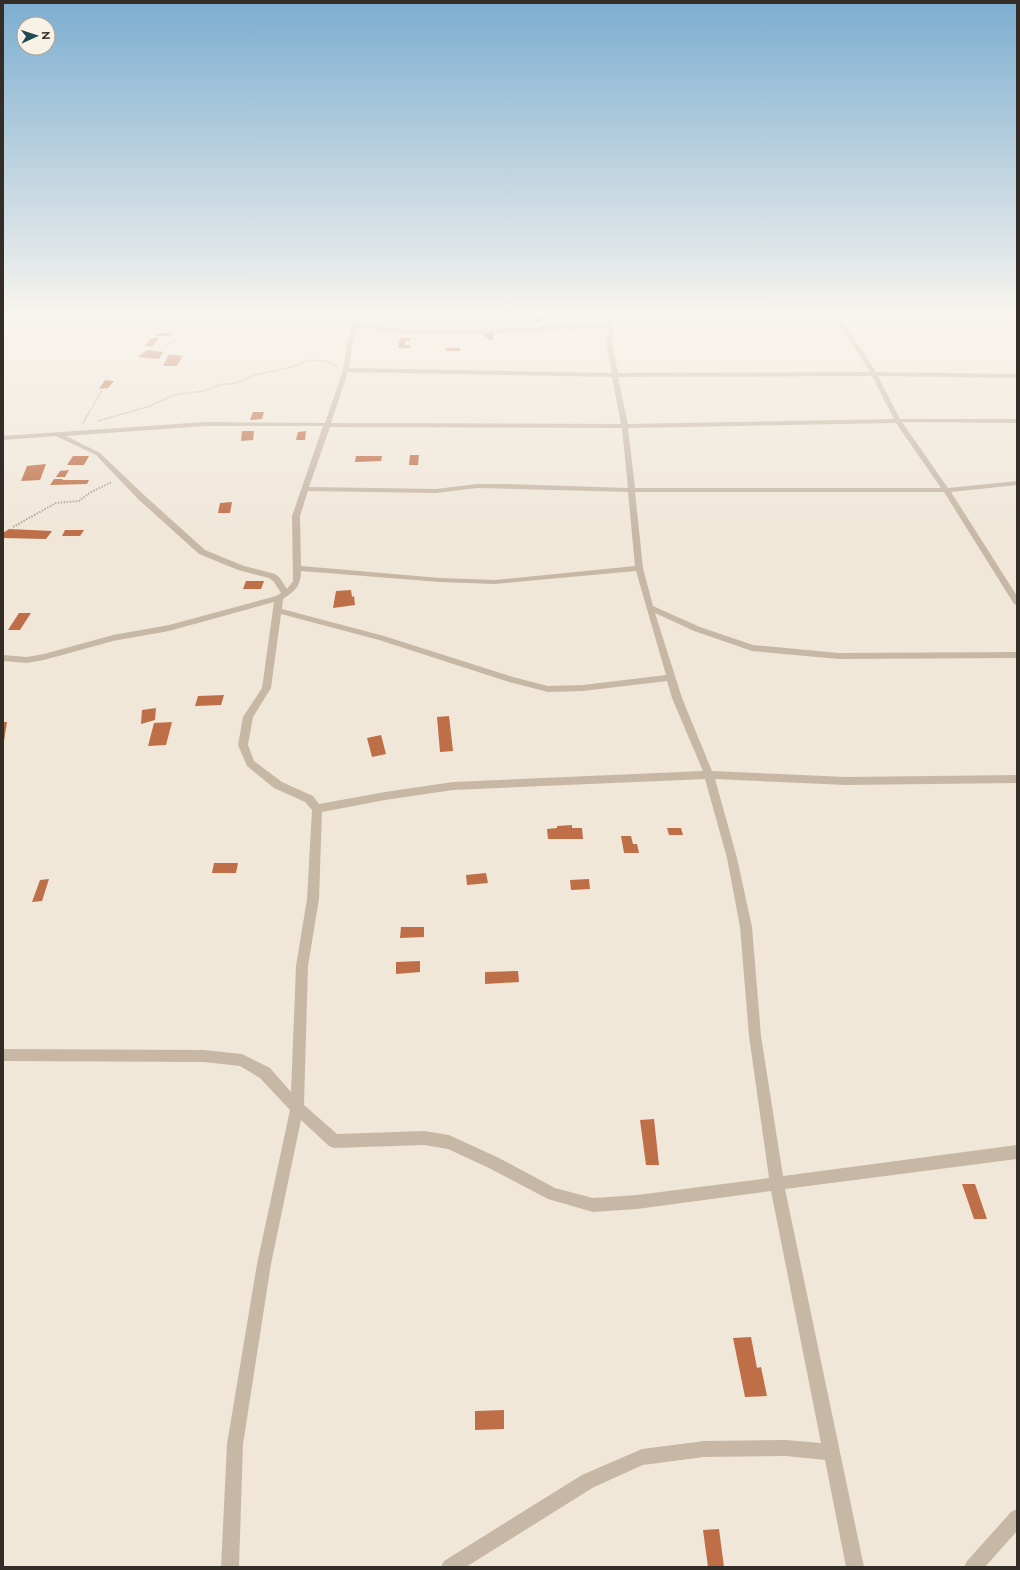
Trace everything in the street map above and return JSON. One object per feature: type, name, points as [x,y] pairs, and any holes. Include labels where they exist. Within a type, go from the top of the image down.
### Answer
[{"type":"street","points":[[230,1567],[235,1444],[264,1264],[297,1108],[302,966],[313,899],[317,810],[309,799],[278,784],[250,763],[242,744],[248,717],[266,688],[278,611],[283,596],[297,581],[296,516],[341,385]]},
{"type":"street","points":[[617,385],[626,426],[639,568],[670,678],[709,775],[732,858],[746,927],[755,1036],[777,1184],[854,1567]]},
{"type":"street","points":[[880,385],[898,422],[946,490],[1017,602]]},
{"type":"street","points":[[3,438],[55,433],[206,424],[626,426],[1017,421]]},
{"type":"street","points":[[55,433],[98,454],[202,552],[241,568],[272,576],[277,580],[283,596]]},
{"type":"street","points":[[305,489],[436,490],[477,486],[508,486],[632,490],[946,490],[1017,483]]},
{"type":"street","points":[[297,568],[440,580],[495,582],[639,568]]},
{"type":"street","points":[[3,658],[27,660],[44,657],[113,638],[169,628],[283,596]]},
{"type":"street","points":[[649,607],[697,629],[752,648],[840,656],[1017,655]]},
{"type":"street","points":[[278,611],[381,638],[512,680],[548,689],[583,688],[670,678]]},
{"type":"street","points":[[317,810],[385,796],[453,786],[709,775],[846,781],[1017,779]]},
{"type":"street","points":[[3,1055],[204,1056],[242,1060],[265,1073],[297,1108],[334,1141],[424,1138],[449,1142],[494,1163],[553,1194],[594,1205],[637,1202],[1017,1152]]},
{"type":"street","points":[[450,1567],[588,1481],[642,1457],[704,1449],[786,1448],[832,1452]]},
{"type":"street","points":[[973,1567],[1017,1518]]},
{"type":"path","points":[[92,422],[150,406],[174,394],[203,391],[219,385]]},
{"type":"path","points":[[87,424],[82,425],[102,390]]},
{"type":"path","points":[[13,527],[56,503],[79,501],[91,492],[122,478]]},
{"type":"building","points":[[101,385],[110,385],[108,388],[99,389]]},
{"type":"building","points":[[253,412],[264,412],[262,419],[250,420]]},
{"type":"building","points":[[242,431],[254,431],[253,440],[241,441]]},
{"type":"building","points":[[306,431],[305,440],[296,440],[298,432]]},
{"type":"building","points":[[410,455],[419,455],[418,465],[409,465]]},
{"type":"building","points":[[73,456],[89,456],[84,465],[67,465]]},
{"type":"building","points":[[356,456],[382,456],[381,461],[355,462]]},
{"type":"building","points":[[46,464],[40,480],[21,481],[27,466]]},
{"type":"building","points":[[69,470],[65,477],[56,477],[60,471]]},
{"type":"building","points":[[54,479],[89,480],[87,484],[50,485]]},
{"type":"building","points":[[232,502],[230,513],[218,513],[220,503]]},
{"type":"building","points":[[9,529],[52,531],[46,539],[3,538],[3,533]]},
{"type":"building","points":[[65,530],[84,530],[80,536],[62,536]]},
{"type":"building","points":[[246,581],[264,581],[261,589],[243,589]]},
{"type":"building","points":[[351,590],[352,597],[354,596],[355,605],[333,608],[336,591]]},
{"type":"building","points":[[19,613],[31,613],[20,630],[8,630]]},
{"type":"building","points":[[224,695],[221,705],[195,706],[198,696]]},
{"type":"building","points":[[156,708],[155,720],[141,724],[142,710]]},
{"type":"building","points":[[449,716],[453,751],[440,752],[437,717]]},
{"type":"building","points":[[3,722],[7,722],[4,741],[3,741]]},
{"type":"building","points":[[172,722],[166,745],[148,746],[154,723]]},
{"type":"building","points":[[381,735],[386,754],[372,757],[367,738]]},
{"type":"building","points":[[572,825],[572,828],[582,828],[583,839],[548,839],[547,829],[557,828],[557,826]]},
{"type":"building","points":[[667,828],[681,828],[683,835],[669,835]]},
{"type":"building","points":[[621,836],[631,836],[633,844],[637,844],[639,853],[624,853]]},
{"type":"building","points":[[214,863],[238,863],[236,873],[212,873]]},
{"type":"building","points":[[486,873],[488,883],[467,885],[466,875]]},
{"type":"building","points":[[49,879],[42,901],[32,902],[40,880]]},
{"type":"building","points":[[589,879],[590,889],[571,890],[570,880]]},
{"type":"building","points":[[401,927],[424,927],[424,937],[400,938]]},
{"type":"building","points":[[420,961],[420,972],[396,974],[396,962]]},
{"type":"building","points":[[518,971],[519,982],[485,984],[485,972]]},
{"type":"building","points":[[654,1119],[659,1165],[646,1165],[640,1120]]},
{"type":"building","points":[[962,1184],[975,1184],[987,1219],[974,1219]]},
{"type":"building","points":[[751,1337],[757,1368],[761,1367],[767,1396],[745,1397],[733,1338]]},
{"type":"building","points":[[504,1410],[504,1429],[475,1430],[475,1411]]},
{"type":"building","points":[[719,1529],[724,1567],[708,1567],[703,1530]]}]
